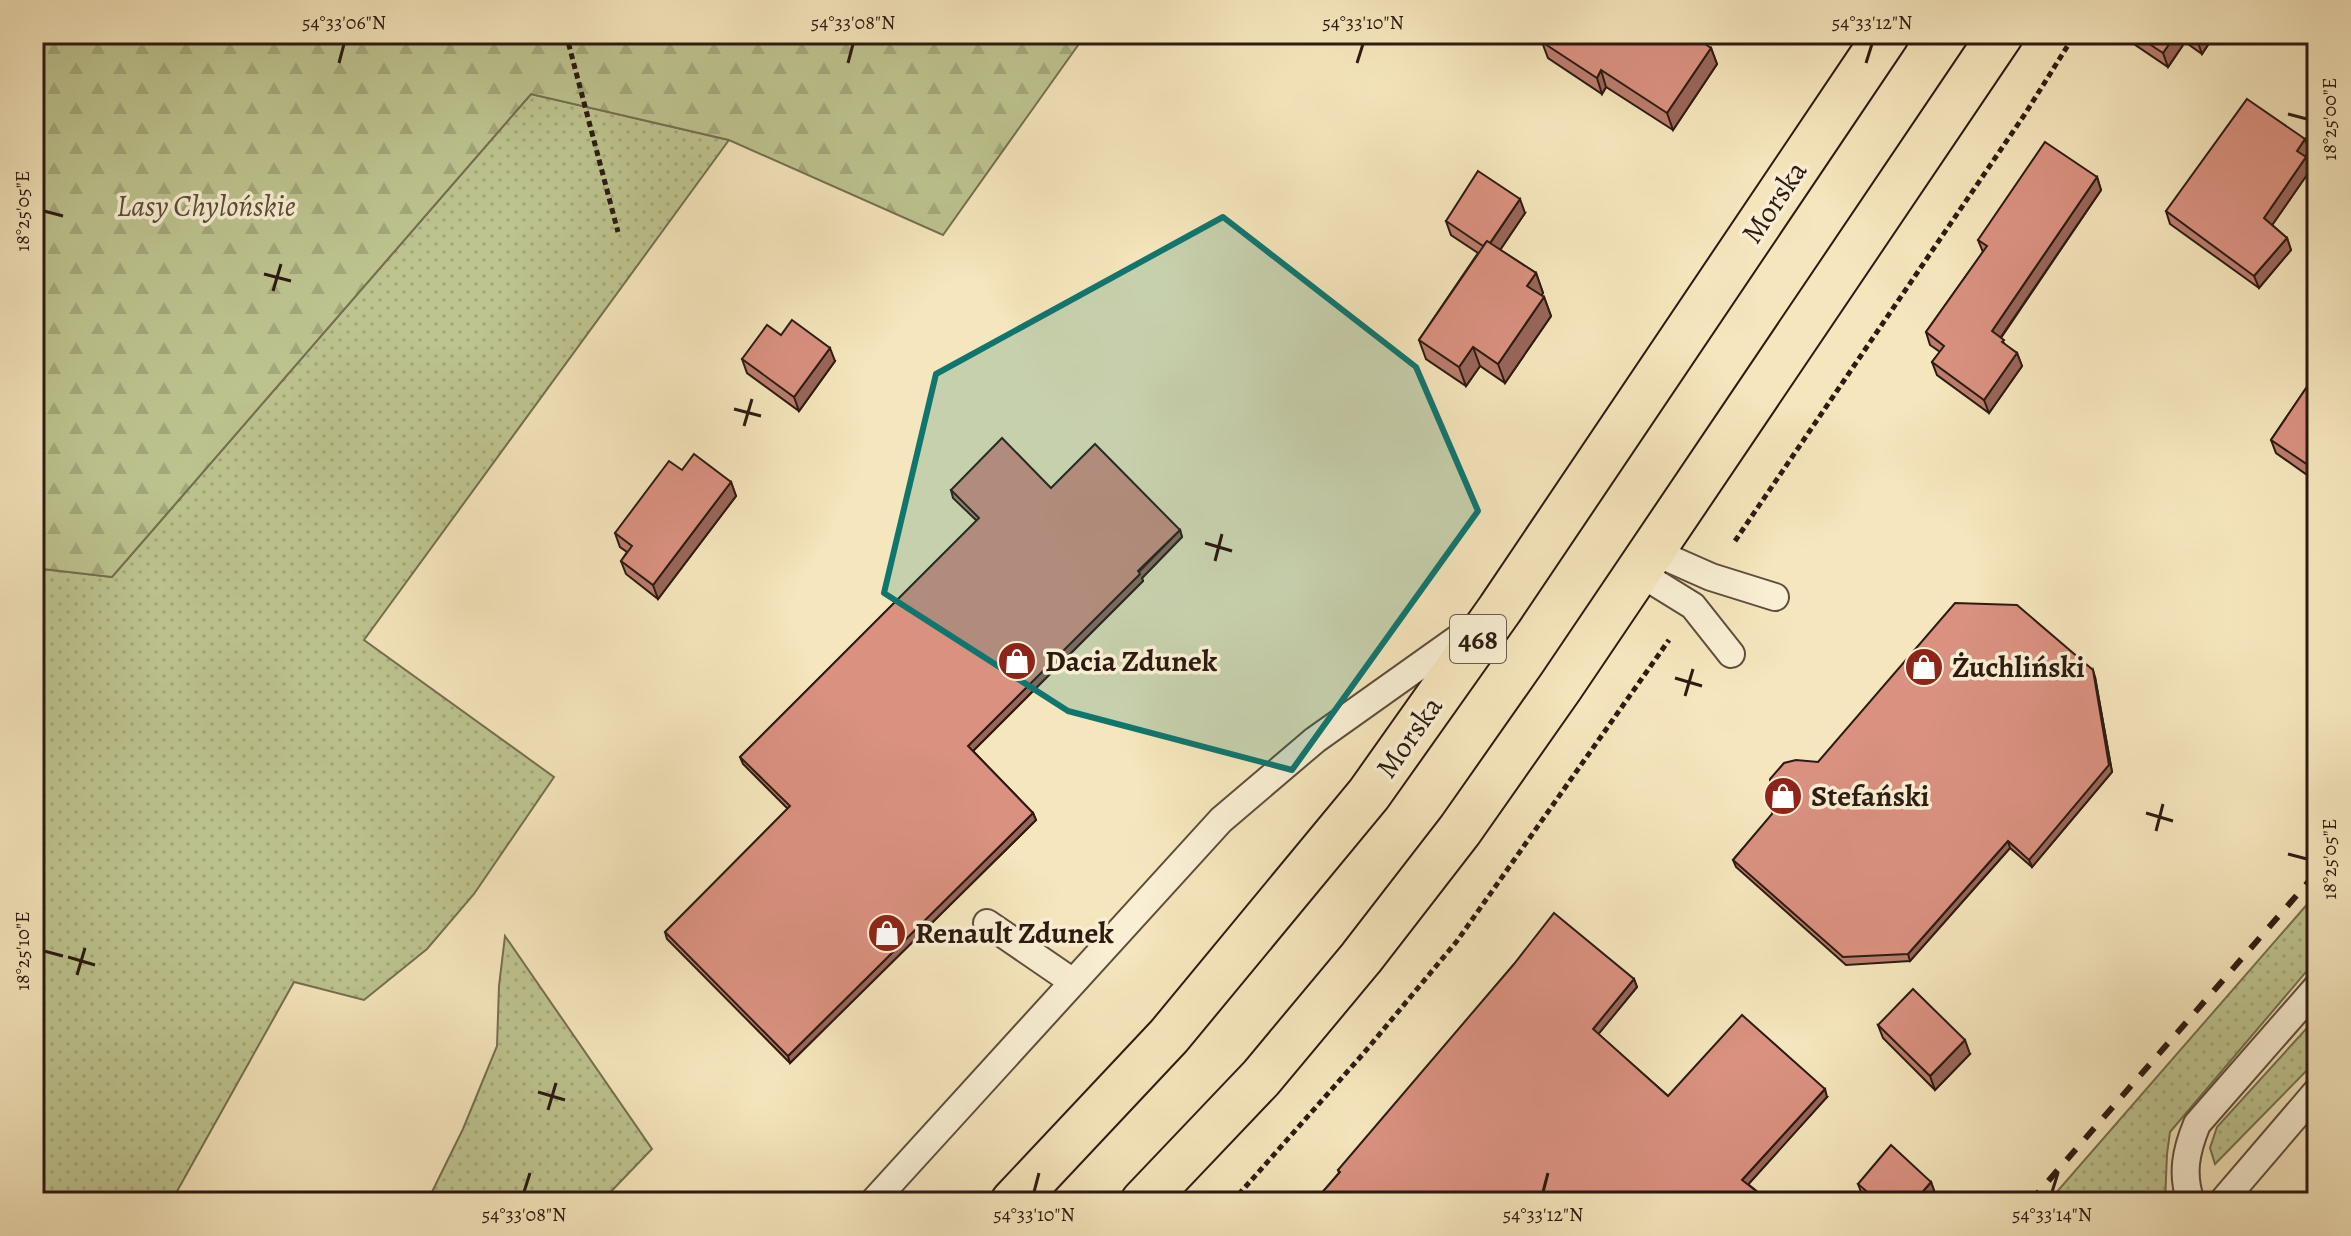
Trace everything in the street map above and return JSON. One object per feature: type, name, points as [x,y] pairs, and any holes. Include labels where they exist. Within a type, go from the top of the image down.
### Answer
[{"type":"main road","name":"Morska","points":[[1013,1202],[1088,1126],[1169,1036],[1369,794],[1500,609],[1887,34]]},
{"type":"main road","points":[[1143,1202],[1261,1078],[1370,947],[1460,830],[2001,34]]},
{"type":"lane","points":[[1645,562],[1711,577],[1775,597]]},
{"type":"lane","points":[[1645,562],[1693,606],[1731,654]]},
{"type":"lane","points":[[873,1202],[1221,820],[1315,740],[1500,609]]},
{"type":"lane","points":[[987,923],[1073,982]]},
{"type":"lane","points":[[2191,1202],[2186,1187],[2186,1152],[2197,1124],[2317,987]]},
{"type":"lane","points":[[2222,1202],[2317,1091]]},
{"type":"path","points":[[566,34],[618,232]]},
{"type":"highlighted area","points":[[1223,217],[1416,367],[1478,511],[1292,770],[1068,711],[884,593],[936,374]]},
{"type":"green space","name":"Lasy Chylońskie","points":[[34,34],[1086,34],[943,235],[729,140],[531,94],[112,577],[34,568]]},
{"type":"green space","points":[[531,94],[729,140],[364,640],[554,777],[474,894],[427,949],[364,1000],[294,982],[171,1202],[34,1202],[34,568],[112,577]]},
{"type":"green space","points":[[2317,893],[2317,959],[2170,1132],[2165,1202],[2048,1202]]},
{"type":"green space","points":[[505,936],[652,1149],[601,1202],[427,1202],[463,1129],[497,1046]]},
{"type":"green space","points":[[2317,1017],[2317,1060],[2215,1164],[2210,1148],[2217,1127]]},
{"type":"building","points":[[1547,34],[1690,34],[1711,48],[1667,113],[1601,70],[1597,78],[1542,42]]},
{"type":"building","points":[[2134,34],[2176,34],[2163,53]]},
{"type":"building","points":[[2247,99],[2305,139],[2297,151],[2306,157],[2264,218],[2287,238],[2254,276],[2166,211]]},
{"type":"building","points":[[2045,142],[2097,177],[1992,331],[2017,353],[1984,400],[1932,362],[1944,346],[1926,332],[1987,246],[1978,240]]},
{"type":"building","points":[[1478,171],[1520,199],[1490,243],[1487,241],[1483,246],[1446,221]]},
{"type":"building","points":[[1487,241],[1536,273],[1527,286],[1544,297],[1498,364],[1473,347],[1459,367],[1419,340]]},
{"type":"building","points":[[792,320],[830,348],[794,397],[742,359],[767,325],[781,335]]},
{"type":"building","points":[[2317,372],[2317,471],[2271,440]]},
{"type":"building","points":[[1002,438],[1051,488],[1095,444],[1180,530],[968,746],[1033,813],[788,1056],[665,932],[790,806],[740,757],[979,518],[951,490]]},
{"type":"building","points":[[694,454],[731,482],[653,585],[621,561],[632,546],[615,533],[669,461],[682,470]]},
{"type":"building","points":[[1955,603],[2017,605],[2093,670],[2109,765],[2029,860],[2008,841],[1908,954],[1843,957],[1733,860],[1772,814],[1770,779],[1784,763],[1796,760],[1818,762]]},
{"type":"building","points":[[1554,913],[1634,979],[1593,1029],[1668,1096],[1742,1015],[1825,1089],[1742,1180],[1770,1202],[1467,1202],[1456,1192],[1448,1202],[1314,1202],[1340,1172],[1338,1170]]},
{"type":"building","points":[[1913,989],[1965,1040],[1930,1076],[1878,1025]]},
{"type":"building","points":[[1891,1145],[1931,1182],[1914,1202],[1879,1202],[1858,1184]]},
{"type":"railway","points":[[2030,1202],[2317,872]]},
{"type":"place","name":"Dacia Zdunek","points":[[1017,661]]},
{"type":"place","name":"Żuchliński","points":[[1924,667]]},
{"type":"place","name":"Stefański","points":[[1783,796]]},
{"type":"place","name":"Renault Zdunek","points":[[887,933]]}]
